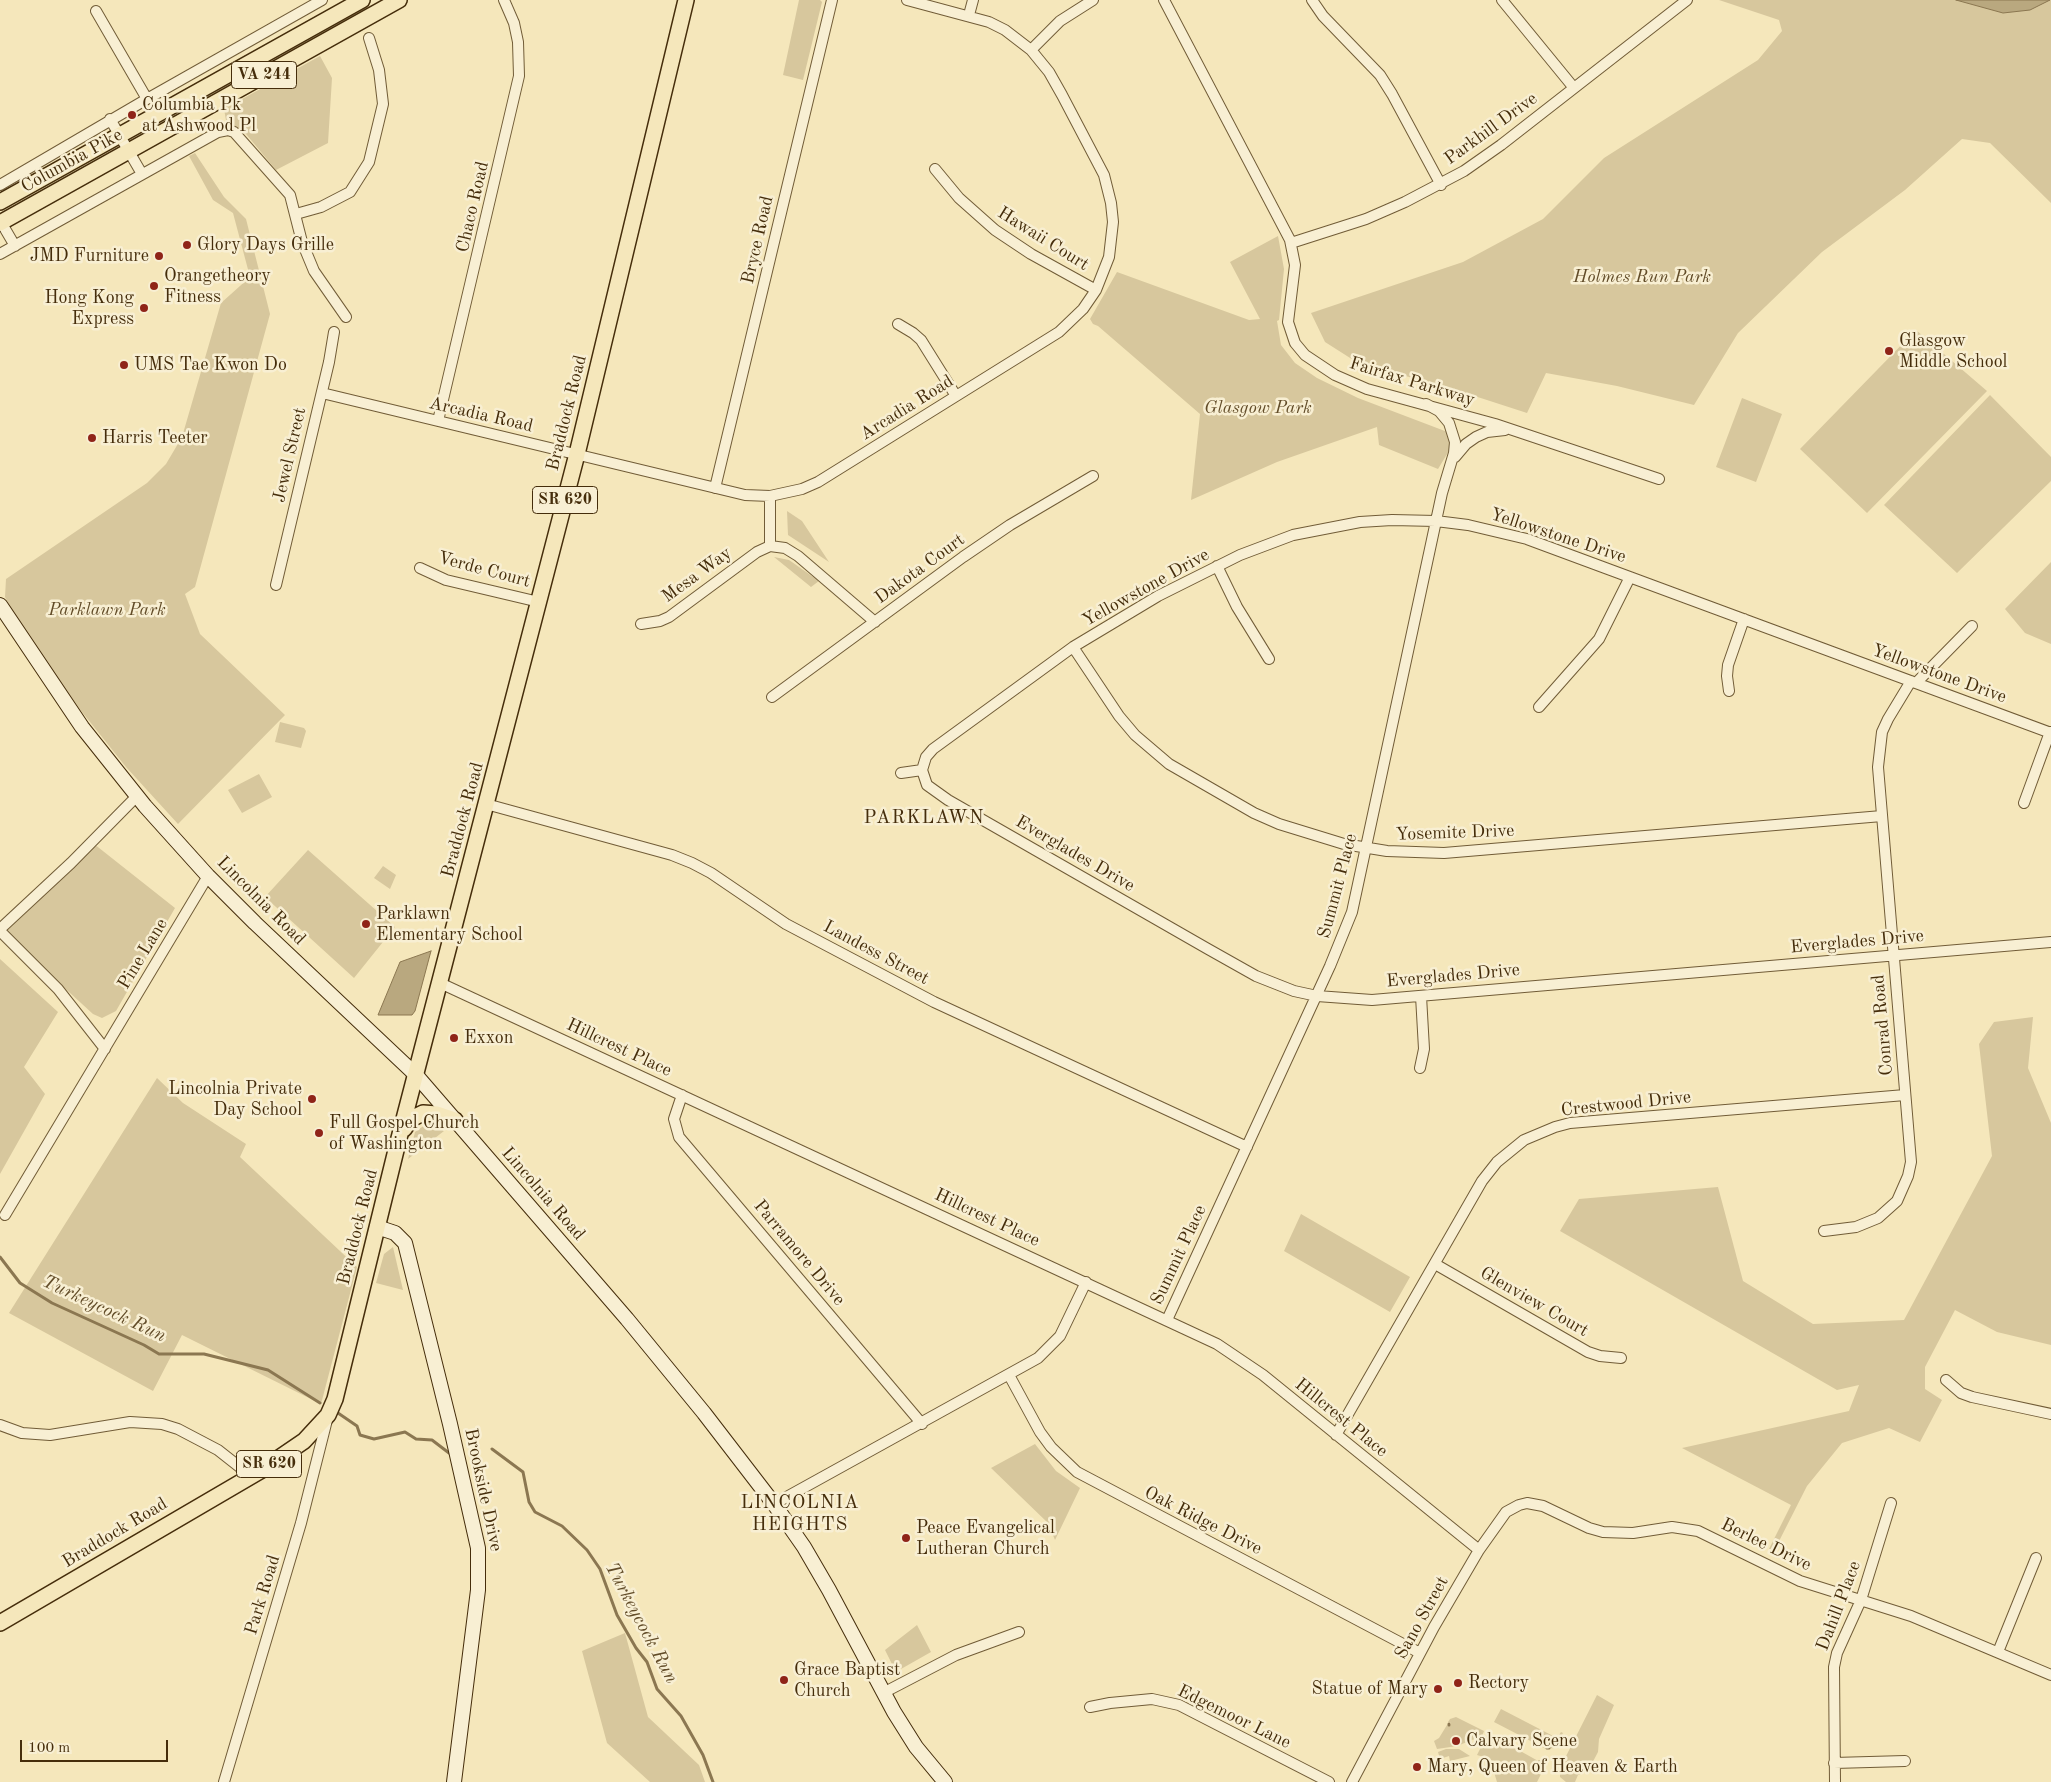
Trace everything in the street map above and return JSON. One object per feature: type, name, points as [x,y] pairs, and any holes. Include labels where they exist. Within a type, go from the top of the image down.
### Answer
[{"type":"main road","name":"Columbia Pike","points":[[0,202],[362,0]]},
{"type":"main road","name":"Columbia Pike","points":[[0,222],[399,0]]},
{"type":"main road","name":"Braddock Road","points":[[0,1623],[251,1476],[304,1441],[328,1415],[335,1400],[398,1142],[577,454],[686,0]]},
{"type":"main road","name":"Lincolnia Road","points":[[0,605],[51,684],[137,796],[208,876],[328,995],[416,1076],[639,1334],[774,1504],[817,1569],[883,1694],[916,1747],[945,1782]]},
{"type":"main road","points":[[398,1142],[406,1123],[416,1115],[430,1112],[454,1120]]},
{"type":"main road","name":"Brookside Drive","points":[[377,1227],[394,1232],[405,1243],[450,1424],[478,1548],[478,1590],[454,1782]]},
{"type":"street","points":[[0,185],[147,98],[322,0]]},
{"type":"street","name":"Chaco Road","points":[[438,421],[519,76],[518,42],[504,0]]},
{"type":"street","name":"Bryce Road","points":[[715,488],[832,0]]},
{"type":"street","name":"Arcadia Road","points":[[322,394],[745,495],[770,496],[802,489],[818,482],[1059,332],[1084,309],[1103,275],[1112,240],[1113,222],[1107,186],[1062,96],[1032,50],[1005,30],[969,15],[907,0]]},
{"type":"street","points":[[969,15],[973,0]]},
{"type":"street","points":[[1032,50],[1060,21],[1093,0]]},
{"type":"street","name":"Fairfax Parkway","points":[[1164,0],[1291,243],[1295,265],[1288,322],[1295,343],[1305,356],[1314,363],[1350,382],[1519,432],[1659,479]]},
{"type":"street","points":[[1312,0],[1323,16],[1380,75],[1441,185]]},
{"type":"street","points":[[1502,0],[1574,88]]},
{"type":"street","name":"Parkhill Drive","points":[[1291,243],[1366,219],[1441,185],[1501,145],[1687,0]]},
{"type":"street","points":[[96,11],[147,98]]},
{"type":"street","points":[[296,214],[321,207],[350,192],[369,162],[382,104],[380,70],[370,38]]},
{"type":"street","points":[[110,120],[142,174]]},
{"type":"street","points":[[0,254],[218,132],[234,132],[290,195],[302,242],[314,271],[346,317]]},
{"type":"street","name":"Hawaii Court","points":[[935,169],[959,198],[995,230],[1031,254],[1096,290]]},
{"type":"street","points":[[0,222],[15,246]]},
{"type":"street","points":[[898,324],[913,332],[921,340],[956,396]]},
{"type":"street","name":"Jewel Street","points":[[276,585],[322,394],[334,332]]},
{"type":"street","name":"Summit Place","points":[[1167,1320],[1347,927],[1367,849],[1436,521],[1454,453],[1453,432],[1442,415],[1426,404]]},
{"type":"street","name":"Summit Place","points":[[1451,462],[1462,448],[1476,437],[1499,430],[1519,432]]},
{"type":"street","name":"Dakota Court","points":[[772,697],[1002,530],[1093,476]]},
{"type":"street","points":[[770,496],[770,546],[785,548],[798,556],[874,622]]},
{"type":"street","name":"Yellowstone Drive","points":[[922,770],[926,757],[933,749],[1074,647],[1158,596],[1266,544],[1326,528],[1392,520],[1436,521],[1468,525],[1513,535],[2050,733]]},
{"type":"street","name":"Mesa Way","points":[[641,624],[660,621],[669,617],[757,552],[770,546]]},
{"type":"street","points":[[1217,566],[1238,607],[1269,659]]},
{"type":"street","name":"Verde Court","points":[[420,568],[446,580],[539,602]]},
{"type":"street","points":[[1539,707],[1599,639],[1630,577]]},
{"type":"street","points":[[1729,691],[1728,665],[1744,619]]},
{"type":"street","name":"Conrad Road","points":[[1824,1231],[1867,1224],[1888,1210],[1900,1195],[1908,1176],[1910,1162],[1878,767],[1882,732],[1888,718],[1913,682],[1972,626]]},
{"type":"street","name":"Yosemite Drive","points":[[1074,647],[1119,716],[1147,746],[1169,764],[1254,813],[1279,824],[1316,837],[1367,849],[1417,854],[1444,853],[1882,816]]},
{"type":"street","points":[[2024,803],[2050,733]]},
{"type":"street","points":[[901,772],[922,770]]},
{"type":"street","name":"Everglades Drive","points":[[922,770],[928,784],[948,800],[1256,976],[1294,991],[1317,996],[1372,1000],[2051,942]]},
{"type":"street","points":[[105,1049],[58,989],[0,930],[71,863],[137,796]]},
{"type":"street","name":"Landess Street","points":[[486,804],[672,855],[692,863],[717,877],[786,924],[934,1002],[1247,1147]]},
{"type":"street","name":"Pine Lane","points":[[5,1215],[208,876]]},
{"type":"street","name":"Hillcrest Place","points":[[440,983],[1217,1344],[1242,1360],[1479,1550]]},
{"type":"street","points":[[1420,1068],[1424,1048],[1421,996]]},
{"type":"street","name":"Parramore Drive","points":[[682,1095],[674,1119],[679,1137],[922,1424]]},
{"type":"street","name":"Crestwood Drive","points":[[1336,1435],[1482,1181],[1497,1162],[1524,1140],[1555,1127],[1570,1124],[1905,1095]]},
{"type":"street","name":"Glenview Court","points":[[1435,1264],[1588,1352],[1600,1356],[1621,1358]]},
{"type":"street","points":[[774,1504],[922,1424],[1038,1358],[1050,1348],[1065,1327],[1086,1282]]},
{"type":"street","name":"Oak Ridge Drive","points":[[1009,1375],[1040,1432],[1051,1447],[1077,1472],[1420,1653]]},
{"type":"street","points":[[1946,1380],[1961,1393],[1972,1397],[2051,1414]]},
{"type":"street","name":"Park Road","points":[[224,1782],[301,1523],[328,1415]]},
{"type":"street","points":[[0,1425],[22,1433],[50,1435],[130,1422],[162,1424],[178,1429],[213,1447],[251,1476]]},
{"type":"street","name":"Berlee Drive","points":[[1479,1550],[1506,1512],[1519,1505],[1535,1504],[1589,1528],[1603,1532],[1633,1533],[1672,1527],[1698,1531],[1800,1581],[1911,1616],[2051,1675]]},
{"type":"street","name":"Dahill Place","points":[[1835,1782],[1834,1668],[1837,1653],[1861,1600],[1891,1504]]},
{"type":"street","name":"Sano Street","points":[[1352,1782],[1420,1653],[1479,1550]]},
{"type":"street","points":[[1998,1652],[2036,1558]]},
{"type":"street","points":[[883,1694],[956,1655],[1019,1632]]},
{"type":"street","name":"Edgemoor Lane","points":[[1090,1707],[1118,1702],[1152,1700],[1179,1705],[1329,1782]]},
{"type":"street","points":[[1834,1763],[1905,1761]]},
{"type":"green space","points":[[799,0],[820,0],[822,2],[803,80],[783,75]]},
{"type":"green space","name":"Holmes Run Park","points":[[1719,0],[2051,0],[2051,203],[1990,143],[1962,139],[1905,190],[1822,252],[1738,333],[1694,405],[1617,386],[1546,373],[1527,413],[1453,389],[1358,363],[1325,342],[1311,313],[1463,262],[1543,219],[1604,158],[1758,60],[1782,31],[1779,20]]},
{"type":"green space","points":[[320,56],[332,78],[328,143],[276,170],[246,134],[227,126],[224,109]]},
{"type":"green space","name":"Parklawn Park","points":[[195,153],[224,197],[246,219],[270,314],[195,587],[185,594],[200,634],[285,715],[178,824],[126,767],[78,707],[14,615],[5,597],[6,579],[147,483],[166,464],[182,437],[221,303],[250,277],[233,213],[213,200],[189,156]]},
{"type":"green space","name":"Glasgow Park","points":[[1278,236],[1284,269],[1279,320],[1277,321],[1281,345],[1295,363],[1317,378],[1358,398],[1458,436],[1438,469],[1379,445],[1377,427],[1277,462],[1191,500],[1200,414],[1098,326],[1093,324],[1090,319],[1117,272],[1249,320],[1260,319],[1230,262]]},
{"type":"green space","points":[[1916,330],[1987,391],[1867,513],[1800,449]]},
{"type":"green space","points":[[1990,395],[2051,457],[2051,481],[1957,573],[1884,505]]},
{"type":"green space","points":[[1742,398],[1782,414],[1756,482],[1716,467]]},
{"type":"green space","points":[[787,511],[802,521],[829,562],[788,535]]},
{"type":"green space","points":[[774,557],[789,560],[819,581],[811,587]]},
{"type":"green space","points":[[2051,562],[2051,644],[2025,633],[2005,609]]},
{"type":"green space","points":[[280,722],[304,728],[306,731],[301,748],[275,742]]},
{"type":"green space","points":[[259,774],[272,797],[242,813],[228,790]]},
{"type":"green space","points":[[89,840],[175,908],[116,1011],[102,1018],[93,1014],[0,929]]},
{"type":"green space","points":[[308,850],[395,927],[354,978],[265,897]]},
{"type":"green space","points":[[383,866],[396,875],[390,889],[374,878]]},
{"type":"green space","points":[[0,959],[58,1012],[24,1067],[45,1094],[0,1174]]},
{"type":"green space","points":[[2033,1017],[2028,1068],[2051,1123],[2051,1345],[1997,1332],[1955,1310],[1925,1367],[1925,1389],[1942,1400],[1920,1442],[1889,1428],[1842,1443],[1807,1486],[1774,1551],[1769,1549],[1791,1505],[1682,1448],[1849,1411],[1859,1385],[1837,1390],[1560,1231],[1579,1199],[1718,1187],[1743,1281],[1813,1324],[1904,1320],[1992,1156],[1979,1044],[1994,1022]]},
{"type":"green space","points":[[157,1078],[183,1103],[246,1144],[240,1157],[357,1267],[321,1404],[182,1335],[153,1391],[9,1313]]},
{"type":"green space","points":[[429,1122],[444,1131],[408,1159],[415,1132]]},
{"type":"green space","points":[[1301,1214],[1410,1277],[1390,1312],[1284,1251]]},
{"type":"green space","points":[[393,1247],[403,1290],[376,1283],[384,1254]]},
{"type":"green space","points":[[1035,1444],[1056,1471],[1080,1488],[1055,1540],[1048,1523],[991,1468]]},
{"type":"green space","points":[[917,1625],[931,1652],[901,1669],[892,1664],[885,1650]]},
{"type":"green space","points":[[625,1633],[648,1717],[699,1765],[705,1782],[650,1782],[607,1743],[582,1651]]},
{"type":"green space","points":[[1597,1695],[1614,1705],[1599,1739],[1598,1752],[1588,1771],[1578,1775],[1575,1782],[1566,1782],[1560,1777],[1560,1768]]},
{"type":"green space","points":[[1501,1709],[1557,1738],[1561,1732],[1563,1733],[1554,1748],[1546,1749],[1494,1722]]},
{"type":"green space","points":[[1456,1717],[1484,1731],[1482,1736],[1457,1746],[1437,1749],[1434,1741],[1439,1738],[1447,1725],[1450,1726],[1451,1723],[1448,1722],[1450,1719]]},
{"type":"green space","points":[[1488,1733],[1540,1762],[1542,1772],[1537,1782],[1497,1782],[1490,1759],[1477,1755]]},
{"type":"green space","points":[[1446,1749],[1459,1749],[1470,1756],[1450,1761],[1449,1756],[1440,1759],[1438,1752]]},
{"type":"shaded area","points":[[1956,0],[2050,0],[2030,10],[2003,13]]},
{"type":"shaded area","points":[[431,951],[415,1011],[412,1015],[378,1015],[400,962]]},
{"type":"waterway","name":"Turkeycock Run","points":[[0,1257],[20,1283],[52,1303],[144,1345],[159,1354],[204,1354],[268,1370],[320,1403]]},
{"type":"waterway","name":"Turkeycock Run","points":[[338,1413],[357,1426],[360,1435],[374,1439],[405,1432],[416,1439],[432,1440],[449,1453]]},
{"type":"waterway","name":"Turkeycock Run","points":[[492,1449],[523,1472],[529,1502],[535,1512],[562,1526],[587,1550],[600,1569],[617,1615],[636,1648],[647,1662],[657,1689],[681,1716],[703,1755],[713,1782]]},
{"type":"place","name":"Columbia Pk at Ashwood Pl","points":[[132,115]]},
{"type":"place","name":"Glory Days Grille","points":[[187,245]]},
{"type":"place","name":"JMD Furniture","points":[[159,256]]},
{"type":"place","name":"Orangetheory Fitness","points":[[154,286]]},
{"type":"place","name":"Hong Kong Express","points":[[144,308]]},
{"type":"place","name":"Glasgow Middle School","points":[[1889,351]]},
{"type":"place","name":"UMS Tae Kwon Do","points":[[124,365]]},
{"type":"place","name":"Harris Teeter","points":[[92,438]]},
{"type":"place","name":"Parklawn Elementary School","points":[[366,924]]},
{"type":"place","name":"Exxon","points":[[454,1038]]},
{"type":"place","name":"Lincolnia Private Day School","points":[[312,1099]]},
{"type":"place","name":"Full Gospel Church of Washington","points":[[319,1133]]},
{"type":"place","name":"Peace Evangelical Lutheran Church","points":[[906,1538]]},
{"type":"place","name":"Grace Baptist Church","points":[[784,1680]]},
{"type":"place","name":"Rectory","points":[[1458,1683]]},
{"type":"place","name":"Statue of Mary","points":[[1438,1689]]},
{"type":"place","name":"Calvary Scene","points":[[1456,1741]]},
{"type":"place","name":"Mary, Queen of Heaven & Earth","points":[[1417,1767]]},
{"type":"district","name":"PARKLAWN","points":[[924,818]]},
{"type":"district","name":"LINCOLNIA HEIGHTS","points":[[800,1514]]}]
